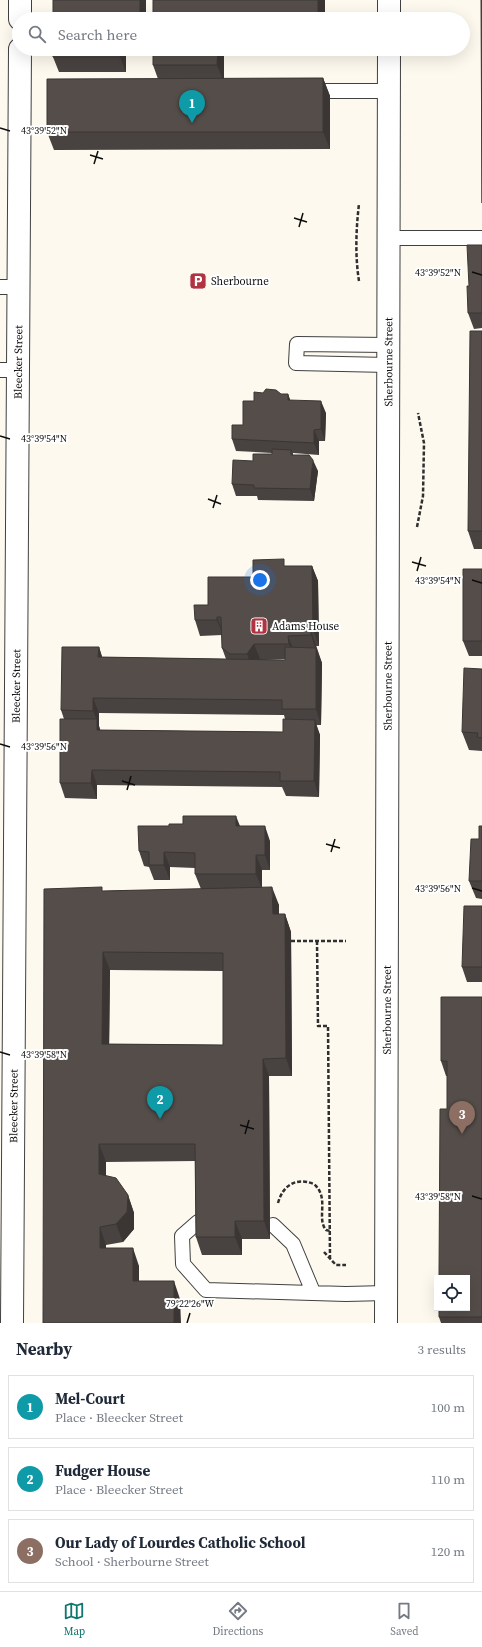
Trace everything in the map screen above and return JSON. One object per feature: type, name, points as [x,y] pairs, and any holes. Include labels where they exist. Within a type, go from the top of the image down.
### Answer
[{"type":"street","points":[[20,0],[20,12]]},
{"type":"street","points":[[389,0],[389,12]]},
{"type":"street","name":"Bleecker Street","points":[[12,1323],[8,370],[9,287],[20,56]]},
{"type":"street","name":"Sherbourne Street","points":[[386,1323],[389,772],[389,56]]},
{"type":"lane","points":[[295,91],[389,91]]},
{"type":"lane","points":[[388,238],[482,238]]},
{"type":"lane","points":[[297,344],[388,355],[296,363],[297,344]]},
{"type":"lane","points":[[198,1222],[182,1236],[183,1264],[206,1290],[386,1293]]},
{"type":"lane","points":[[273,1225],[293,1244],[313,1292]]},
{"type":"path","points":[[291,940],[346,941]]},
{"type":"path","points":[[317,941],[318,1026],[328,1026],[330,1258]]},
{"type":"path","points":[[277,1207],[282,1192],[290,1184],[302,1181],[314,1184],[322,1197],[323,1225],[326,1230],[330,1231]]},
{"type":"building","points":[[53,0],[140,0],[140,12],[53,12]]},
{"type":"building","points":[[153,0],[318,0],[318,12],[153,12]]},
{"type":"building","points":[[481,0],[482,0],[482,203]]},
{"type":"building","points":[[53,56],[120,56],[120,57]]},
{"type":"building","points":[[153,56],[218,56],[217,65],[153,65]]},
{"type":"building","points":[[323,78],[323,132],[47,132],[47,79]]},
{"type":"building","points":[[467,245],[482,245],[482,313],[468,313],[467,286],[469,286]]},
{"type":"building","points":[[470,331],[482,331],[482,531],[468,531]]},
{"type":"building","points":[[266,389],[276,390],[281,394],[288,394],[288,400],[321,401],[321,429],[314,430],[314,443],[232,439],[232,425],[243,425],[243,401],[254,401],[254,392],[263,393]]},
{"type":"building","points":[[272,449],[291,450],[291,455],[309,455],[313,460],[310,489],[254,488],[254,485],[232,484],[233,460],[253,461],[253,454],[272,454]]},
{"type":"building","name":"Adams House","points":[[284,559],[284,566],[312,566],[313,630],[311,630],[311,635],[288,636],[289,644],[254,644],[247,654],[230,654],[222,648],[221,617],[217,617],[217,620],[195,620],[194,605],[208,605],[208,577],[253,577],[253,560]]},
{"type":"building","points":[[463,569],[482,569],[482,641],[463,641]]},
{"type":"building","points":[[62,647],[99,647],[98,657],[285,660],[285,647],[316,648],[316,709],[282,709],[282,700],[93,698],[93,711],[61,710]]},
{"type":"building","points":[[464,668],[482,669],[482,738],[477,737],[478,733],[462,732]]},
{"type":"building","points":[[60,719],[97,719],[97,730],[283,732],[283,719],[315,720],[314,781],[280,781],[280,772],[92,770],[91,783],[60,783]]},
{"type":"building","points":[[183,816],[236,816],[236,826],[265,826],[265,855],[256,855],[256,874],[195,874],[195,853],[164,852],[164,865],[149,865],[149,852],[139,851],[138,826],[169,826],[169,824],[183,824]]},
{"type":"building","points":[[479,826],[482,826],[482,881],[469,881],[471,839],[479,839]]},
{"type":"building","points":[[102,887],[102,891],[272,887],[273,914],[285,914],[286,1058],[263,1059],[264,1221],[235,1221],[235,1237],[196,1237],[195,1144],[99,1144],[99,1174],[116,1178],[128,1195],[127,1212],[116,1224],[100,1227],[100,1248],[133,1248],[133,1281],[174,1281],[174,1323],[43,1323],[44,889]],"holes":[[[103,952],[223,953],[223,1045],[102,1044]]]},
{"type":"building","points":[[464,906],[482,906],[482,967],[462,967]]},
{"type":"building","points":[[441,997],[482,997],[482,1317],[439,1317],[439,1311],[470,1311],[470,1275],[439,1275],[440,1109],[447,1109],[447,1061],[441,1061]]},
{"type":"place","name":"Mel-Court","points":[[192,123]]},
{"type":"place","name":"Sherbourne","points":[[198,281]]},
{"type":"place","name":"Adams House","points":[[259,626]]},
{"type":"place","name":"Fudger House","points":[[160,1119]]},
{"type":"place","name":"Our Lady of Lourdes Catholic School","points":[[462,1134]]}]
